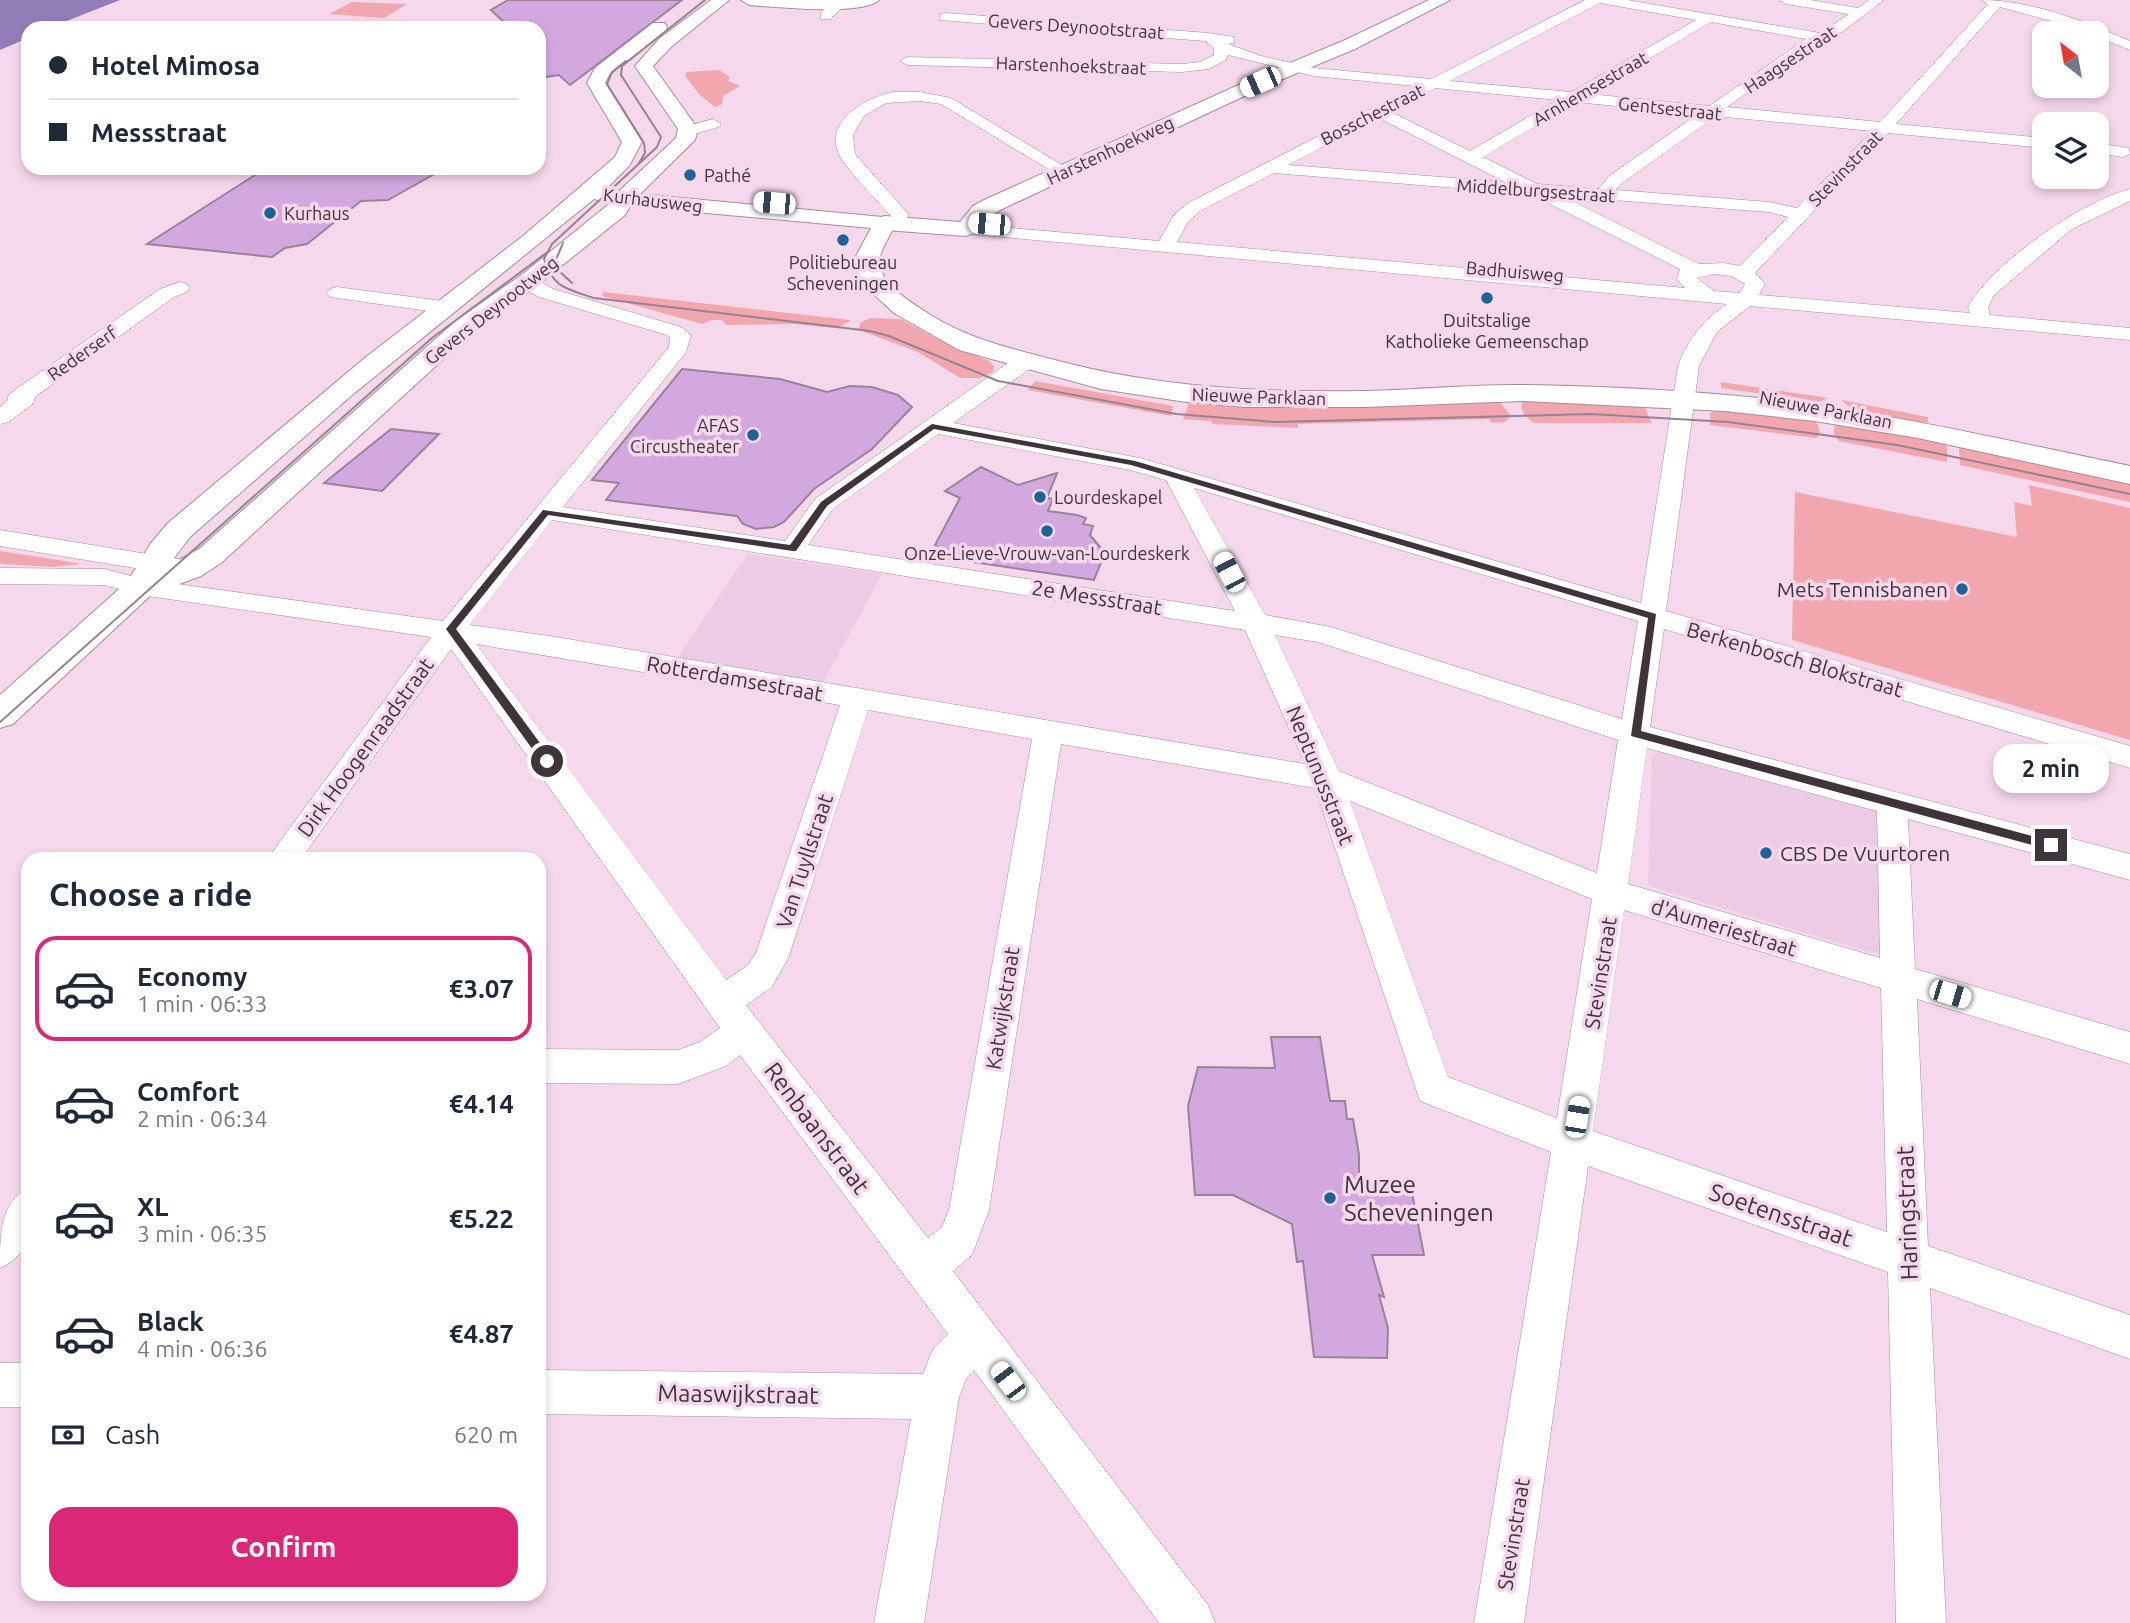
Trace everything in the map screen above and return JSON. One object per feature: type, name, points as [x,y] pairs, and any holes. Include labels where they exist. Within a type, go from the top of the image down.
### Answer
[{"type":"main road","name":"Gevers Deynootweg","points":[[0,715],[147,575],[166,542],[178,530],[442,307],[549,226],[613,170],[631,148],[632,142],[596,83],[596,78],[694,0]]},
{"type":"main road","points":[[687,131],[644,65],[666,43],[721,0]]},
{"type":"main road","points":[[749,0],[839,4],[871,0]]},
{"type":"main road","name":"Harstenhoekweg","points":[[969,225],[981,211],[1292,66],[1349,45],[1442,0]]},
{"type":"main road","name":"Gevers Deynootweg","points":[[147,575],[190,569],[210,556],[466,325],[531,279],[617,211],[627,194],[685,140],[687,131]]},
{"type":"main road","name":"Kurhausweg","points":[[588,191],[897,221]]},
{"type":"main road","name":"Badhuisweg","points":[[897,221],[969,225]]},
{"type":"main road","name":"Nieuwe Parklaan","points":[[897,221],[892,263],[910,293],[924,306],[1000,352]]},
{"type":"main road","name":"Nieuwe Parklaan","points":[[897,221],[868,256],[869,271],[878,286],[903,308],[968,345],[1101,381],[1186,394],[1246,399],[1364,399],[1523,393],[1544,396],[1683,394],[1918,430],[2130,475]]},
{"type":"street","name":"Bosschestraat","points":[[1167,244],[1180,219],[1194,207],[1595,0]]},
{"type":"street","points":[[1604,0],[1821,37]]},
{"type":"street","points":[[1786,0],[1859,12]]},
{"type":"street","name":"Haagsestraat","points":[[1604,194],[1615,180],[1808,43],[1877,0]]},
{"type":"street","points":[[1995,1],[2067,21]]},
{"type":"street","name":"Stevinstraat","points":[[1744,273],[1883,129],[1995,1]]},
{"type":"street","points":[[826,16],[839,4]]},
{"type":"street","name":"Gevers Deynootstraat","points":[[933,32],[941,12],[1208,37],[1235,41],[1282,56],[1292,66]]},
{"type":"street","name":"Arnhemsestraat","points":[[1472,157],[1708,18]]},
{"type":"street","points":[[2109,27],[2119,26]]},
{"type":"street","points":[[2109,36],[2130,46]]},
{"type":"street","points":[[1208,37],[1221,47],[1292,66]]},
{"type":"street","name":"Harstenhoekstraat","points":[[912,55],[1182,68],[1214,62],[1222,57],[1221,47]]},
{"type":"street","name":"Gentsestraat","points":[[1292,66],[1314,72],[2032,142]]},
{"type":"street","points":[[897,221],[847,155],[844,146],[845,131],[863,107],[875,101],[902,95],[929,96],[959,107],[1064,172]]},
{"type":"street","points":[[1377,111],[1539,191],[1700,284]]},
{"type":"street","points":[[687,131],[713,124]]},
{"type":"street","points":[[2109,151],[2128,155]]},
{"type":"street","name":"Middelburgsestraat","points":[[1271,167],[1300,172],[1769,207],[1800,214]]},
{"type":"street","points":[[1981,318],[1979,300],[1986,292],[2066,225],[2130,194]]},
{"type":"street","name":"Badhuisweg","points":[[969,225],[1167,244],[1700,284],[1750,297],[2130,334]]},
{"type":"street","points":[[1744,273],[1752,278],[1755,284],[1750,297]]},
{"type":"street","name":"Badhuisweg","points":[[1700,284],[1744,273]]},
{"type":"street","name":"Dirk Hoogenraadstraat","points":[[288,852],[451,629],[682,342],[681,335],[674,331],[545,293],[535,287],[531,279]]},
{"type":"street","name":"Stevinstraat","points":[[1700,284],[1711,309],[1708,328]]},
{"type":"street","name":"Rederserf","points":[[0,416],[25,400],[17,399],[167,293],[180,288]]},
{"type":"street","points":[[337,293],[442,307]]},
{"type":"street","name":"Stevinstraat","points":[[1499,1623],[1653,617],[1684,375],[1692,353],[1708,328],[1750,297]]},
{"type":"street","name":"Badhuisweg","points":[[1981,318],[2130,327]]},
{"type":"street","points":[[793,549],[824,504],[1026,361]]},
{"type":"street","name":"Berkenbosch Blokstraat","points":[[932,426],[1132,463],[2130,757]]},
{"type":"street","name":"Neptunusstraat","points":[[1175,475],[1255,622],[1327,779],[1433,1089]]},
{"type":"street","name":"2e Messstraat","points":[[546,512],[1321,633],[1635,734],[2130,866]]},
{"type":"street","points":[[0,538],[147,575]]},
{"type":"street","points":[[0,576],[147,575]]},
{"type":"street","name":"Rotterdamsestraat","points":[[147,575],[1327,779]]},
{"type":"street","name":"Renbaanstraat","points":[[451,629],[733,1017],[1190,1623]]},
{"type":"street","name":"Van Tuyllstraat","points":[[546,1066],[678,1067],[712,1054],[771,959],[857,699]]},
{"type":"street","name":"Katwijkstraat","points":[[924,1267],[957,1241],[969,1210],[1048,732]]},
{"type":"street","name":"d'Aumeriestraat","points":[[1327,779],[1612,893],[2130,1048]]},
{"type":"street","name":"Haringstraat","points":[[1892,803],[1921,1623]]},
{"type":"street","name":"Soetensstraat","points":[[1433,1089],[1573,1142],[2130,1337]]},
{"type":"street","points":[[0,1247],[21,1218]]},
{"type":"street","points":[[899,1623],[937,1397],[949,1365],[975,1337]]},
{"type":"street","points":[[0,1385],[21,1385]]},
{"type":"street","name":"Maaswijkstraat","points":[[546,1392],[937,1397]]},
{"type":"shaded area","points":[[0,0],[120,0],[67,21],[21,21],[21,41],[0,50]]},
{"type":"shaded area","points":[[352,2],[407,4],[384,18],[329,14]]},
{"type":"shaded area","points":[[719,70],[730,77],[728,81],[740,86],[723,96],[722,104],[715,107],[700,95],[685,76],[687,72]]},
{"type":"shaded area","points":[[603,292],[850,321],[837,328],[793,324],[726,325],[722,320],[702,324],[602,296]]},
{"type":"shaded area","points":[[870,318],[901,319],[941,341],[989,361],[994,366],[993,372],[980,378],[960,378],[918,352],[859,330],[860,323]]},
{"type":"shaded area","points":[[1035,381],[1173,406],[1171,416],[1028,390]]},
{"type":"shaded area","points":[[1721,382],[1828,398],[1819,402],[1721,388]]},
{"type":"shaded area","points":[[1190,400],[1498,400],[1511,416],[1505,422],[1492,423],[1489,419],[1298,424],[1298,428],[1212,424],[1212,421],[1183,419]]},
{"type":"shaded area","points":[[1524,400],[1641,400],[1652,423],[1534,423],[1525,416],[1521,406]]},
{"type":"shaded area","points":[[1841,400],[1928,417],[1928,422],[1922,424],[1851,408]]},
{"type":"shaded area","points":[[1728,406],[1810,416],[1818,425],[1820,435],[1816,438],[1710,425],[1710,413]]},
{"type":"shaded area","points":[[1838,420],[1939,438],[1947,447],[1947,462],[1839,441],[1834,431]]},
{"type":"shaded area","points":[[1964,444],[2130,480],[2130,502],[1960,465],[1959,449]]},
{"type":"shaded area","name":"Mets Tennisbanen","points":[[2029,485],[2130,508],[2130,740],[1792,640],[1795,492],[2017,537],[2014,502],[2032,506]]},
{"type":"shaded area","points":[[0,551],[79,564],[53,567],[3,564],[0,563]]},
{"type":"shaded area","points":[[748,554],[882,574],[818,692],[671,667]]},
{"type":"shaded area","name":"CBS De Vuurtoren","points":[[1659,750],[1875,809],[1883,816],[1884,951],[1873,953],[1652,887],[1648,883],[1652,757]]},
{"type":"building","points":[[508,0],[682,0],[570,85],[559,75],[546,77],[546,21],[503,21],[491,10]]},
{"type":"building","name":"Kurhaus","points":[[255,175],[433,175],[388,200],[361,201],[307,244],[285,248],[272,257],[147,244]]},
{"type":"building","name":"AFAS Circustheater","points":[[682,369],[780,379],[827,392],[850,386],[872,387],[898,395],[912,407],[872,449],[814,489],[784,522],[774,527],[756,529],[743,524],[737,516],[606,500],[619,483],[592,480]]},
{"type":"building","points":[[391,429],[439,434],[382,491],[324,483]]},
{"type":"building","points":[[981,467],[1018,485],[1057,473],[1047,498],[1053,499],[1048,511],[1086,518],[1083,524],[1093,526],[1090,535],[1105,553],[1094,580],[946,558],[935,545],[960,498],[945,491]]},
{"type":"building","name":"Muzee Scheveningen","points":[[1271,1037],[1320,1037],[1330,1101],[1345,1101],[1347,1119],[1353,1119],[1359,1155],[1359,1188],[1411,1188],[1424,1255],[1372,1255],[1384,1297],[1379,1295],[1388,1328],[1387,1358],[1314,1357],[1303,1261],[1297,1262],[1292,1224],[1233,1195],[1195,1195],[1188,1106],[1198,1067],[1275,1068]]},
{"type":"tram line","points":[[548,252],[552,244],[657,147],[661,137],[621,75],[622,66],[705,0]]},
{"type":"tram line","points":[[626,61],[612,72],[607,84],[644,143],[645,153],[639,163]]},
{"type":"tram line","points":[[563,243],[555,262],[558,270],[572,283]]},
{"type":"tram line","points":[[0,722],[432,338],[548,252]]},
{"type":"tram line","points":[[548,252],[544,259],[557,282],[594,298],[870,331],[889,336],[998,381],[1176,414],[1275,422],[1591,414],[1728,422],[1897,445],[2130,494]]},
{"type":"place","name":"Pathé","points":[[690,175]]},
{"type":"place","name":"Kurhaus","points":[[270,213]]},
{"type":"place","name":"Politiebureau Scheveningen","points":[[843,240]]},
{"type":"place","name":"Duitstalige Katholieke Gemeenschap","points":[[1487,298]]},
{"type":"place","name":"AFAS Circustheater","points":[[753,435]]},
{"type":"place","name":"Lourdeskapel","points":[[1040,497]]},
{"type":"place","name":"Onze-Lieve-Vrouw-van-Lourdeskerk","points":[[1047,531]]},
{"type":"place","name":"Mets Tennisbanen","points":[[1962,589]]},
{"type":"place","name":"CBS De Vuurtoren","points":[[1766,853]]},
{"type":"place","name":"Muzee Scheveningen","points":[[1330,1198]]},
{"type":"route","points":[[547,761],[451,629],[546,512],[793,549],[824,504],[932,426],[1132,463],[1653,617],[1635,734],[2051,845]]}]
